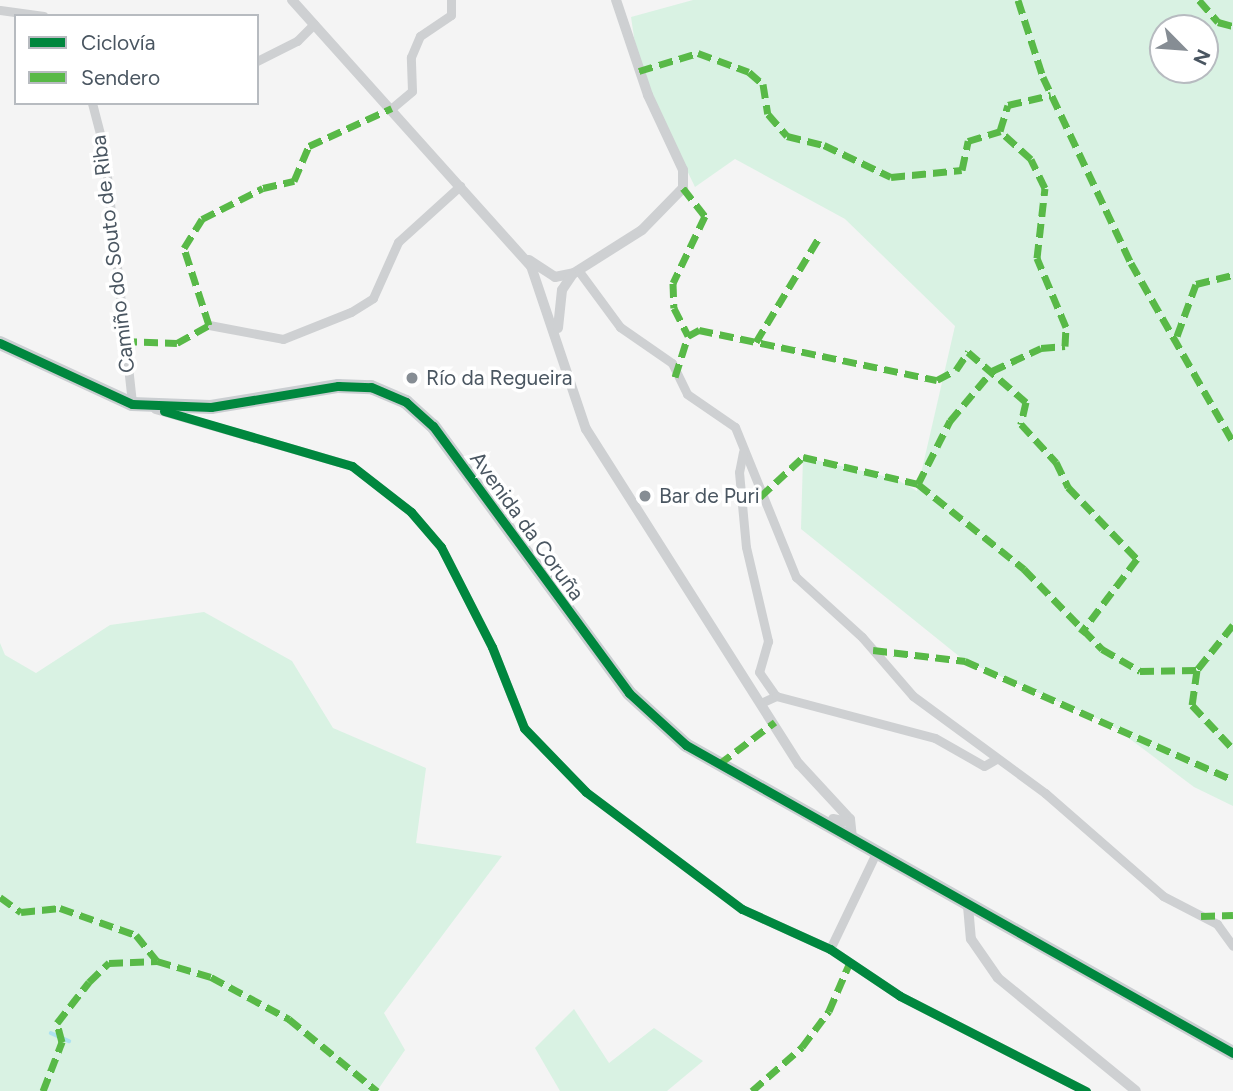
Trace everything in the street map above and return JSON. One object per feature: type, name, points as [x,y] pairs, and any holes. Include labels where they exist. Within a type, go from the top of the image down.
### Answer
[{"type":"main road","name":"Avenida da Coruña","points":[[0,343],[132,404],[150,407],[211,407],[338,386],[371,387],[406,402],[433,426],[629,693],[686,745],[852,833],[876,853],[1233,1053]]},
{"type":"street","points":[[292,0],[524,257],[546,303],[586,429],[761,703],[852,833]]},
{"type":"street","points":[[392,108],[412,91],[411,57],[420,36],[450,15],[451,0]]},
{"type":"street","points":[[546,303],[562,290],[576,272],[666,212],[685,178],[616,0]]},
{"type":"street","points":[[0,10],[29,14]]},
{"type":"street","points":[[259,60],[297,41],[314,24]]},
{"type":"street","name":"Camiño do Souto de Riba","points":[[93,105],[104,149],[132,404]]},
{"type":"street","points":[[209,325],[283,339],[351,312],[373,298],[398,242],[460,186]]},
{"type":"street","points":[[524,257],[555,277],[562,290],[558,340]]},
{"type":"street","points":[[537,281],[576,272]]},
{"type":"street","points":[[576,272],[620,327],[673,363],[687,394],[735,427],[796,577],[913,696],[1045,793],[1163,896],[1217,925],[1233,946]]},
{"type":"street","points":[[150,407],[352,466],[411,512],[441,547],[492,647],[524,728],[543,754],[741,909],[830,950],[900,996],[1086,1091]]},
{"type":"street","points":[[743,452],[739,472],[746,547],[768,641],[759,672],[776,696]]},
{"type":"street","points":[[761,703],[776,696],[935,738],[984,766],[996,759]]},
{"type":"street","points":[[830,800],[831,823]]},
{"type":"street","points":[[830,950],[876,853]]},
{"type":"street","points":[[968,906],[971,939],[998,978],[1136,1091]]},
{"type":"green space","points":[[693,0],[1233,0],[1233,806],[1194,787],[1110,724],[965,661],[801,529],[803,457],[896,479],[917,491],[955,326],[845,219],[735,159],[695,187],[639,71],[631,17]]},
{"type":"green space","points":[[204,612],[292,661],[333,728],[426,768],[416,843],[502,856],[384,1013],[405,1050],[377,1091],[0,1091],[0,643],[5,655],[36,673],[110,625]]},
{"type":"green space","points":[[574,1009],[609,1063],[654,1028],[703,1061],[667,1091],[560,1091],[535,1048]]},
{"type":"waterway","points":[[51,1033],[69,1041]]},
{"type":"marked path","points":[[1018,0],[1043,77],[1131,263],[1233,442]]},
{"type":"marked path","points":[[1199,0],[1218,22],[1233,26]]},
{"type":"marked path","points":[[639,71],[698,53],[749,72],[763,84],[768,114],[787,136],[824,145],[891,177],[962,170],[968,141],[1000,131],[1008,105],[1051,95]]},
{"type":"marked path","points":[[123,341],[177,343],[209,325],[184,248],[202,219],[263,188],[294,181],[309,146],[392,108]]},
{"type":"marked path","points":[[918,484],[950,421],[992,371],[1041,348],[1065,346],[1066,327],[1037,258],[1045,188],[1031,159],[1000,131]]},
{"type":"marked path","points":[[683,188],[705,216],[673,283],[674,308],[688,336]]},
{"type":"marked path","points":[[756,342],[820,236]]},
{"type":"marked path","points":[[1177,336],[1196,284],[1233,275]]},
{"type":"marked path","points":[[675,377],[688,336],[699,330],[937,380],[956,370],[968,352],[1026,402],[1021,424],[1056,462],[1068,487],[1137,559],[1081,633]]},
{"type":"marked path","points":[[760,497],[803,457],[918,484],[1024,569],[1102,649],[1140,671],[1197,670]]},
{"type":"marked path","points":[[1233,625],[1197,670],[1192,705],[1233,749]]},
{"type":"marked path","points":[[873,650],[965,661],[1233,780]]},
{"type":"marked path","points":[[719,764],[775,722]]},
{"type":"marked path","points":[[0,897],[21,912],[60,908],[136,935],[157,961],[211,977],[289,1019],[377,1091]]},
{"type":"marked path","points":[[1201,916],[1233,915]]},
{"type":"marked path","points":[[43,1091],[62,1042],[57,1023],[89,982],[109,963],[157,961]]},
{"type":"marked path","points":[[752,1091],[802,1047],[829,1011],[850,962]]},
{"type":"cycle path","points":[[0,343],[132,404],[211,407],[338,386],[371,387],[406,402],[433,426],[629,693],[686,745],[1233,1053]]},
{"type":"cycle path","points":[[164,411],[352,466],[411,512],[441,547],[492,647],[524,728],[586,792],[742,909],[830,949],[900,996],[1086,1091]]},
{"type":"place","name":"Río da Regueira","points":[[412,378]]},
{"type":"place","name":"Bar de Puri","points":[[645,496]]}]
